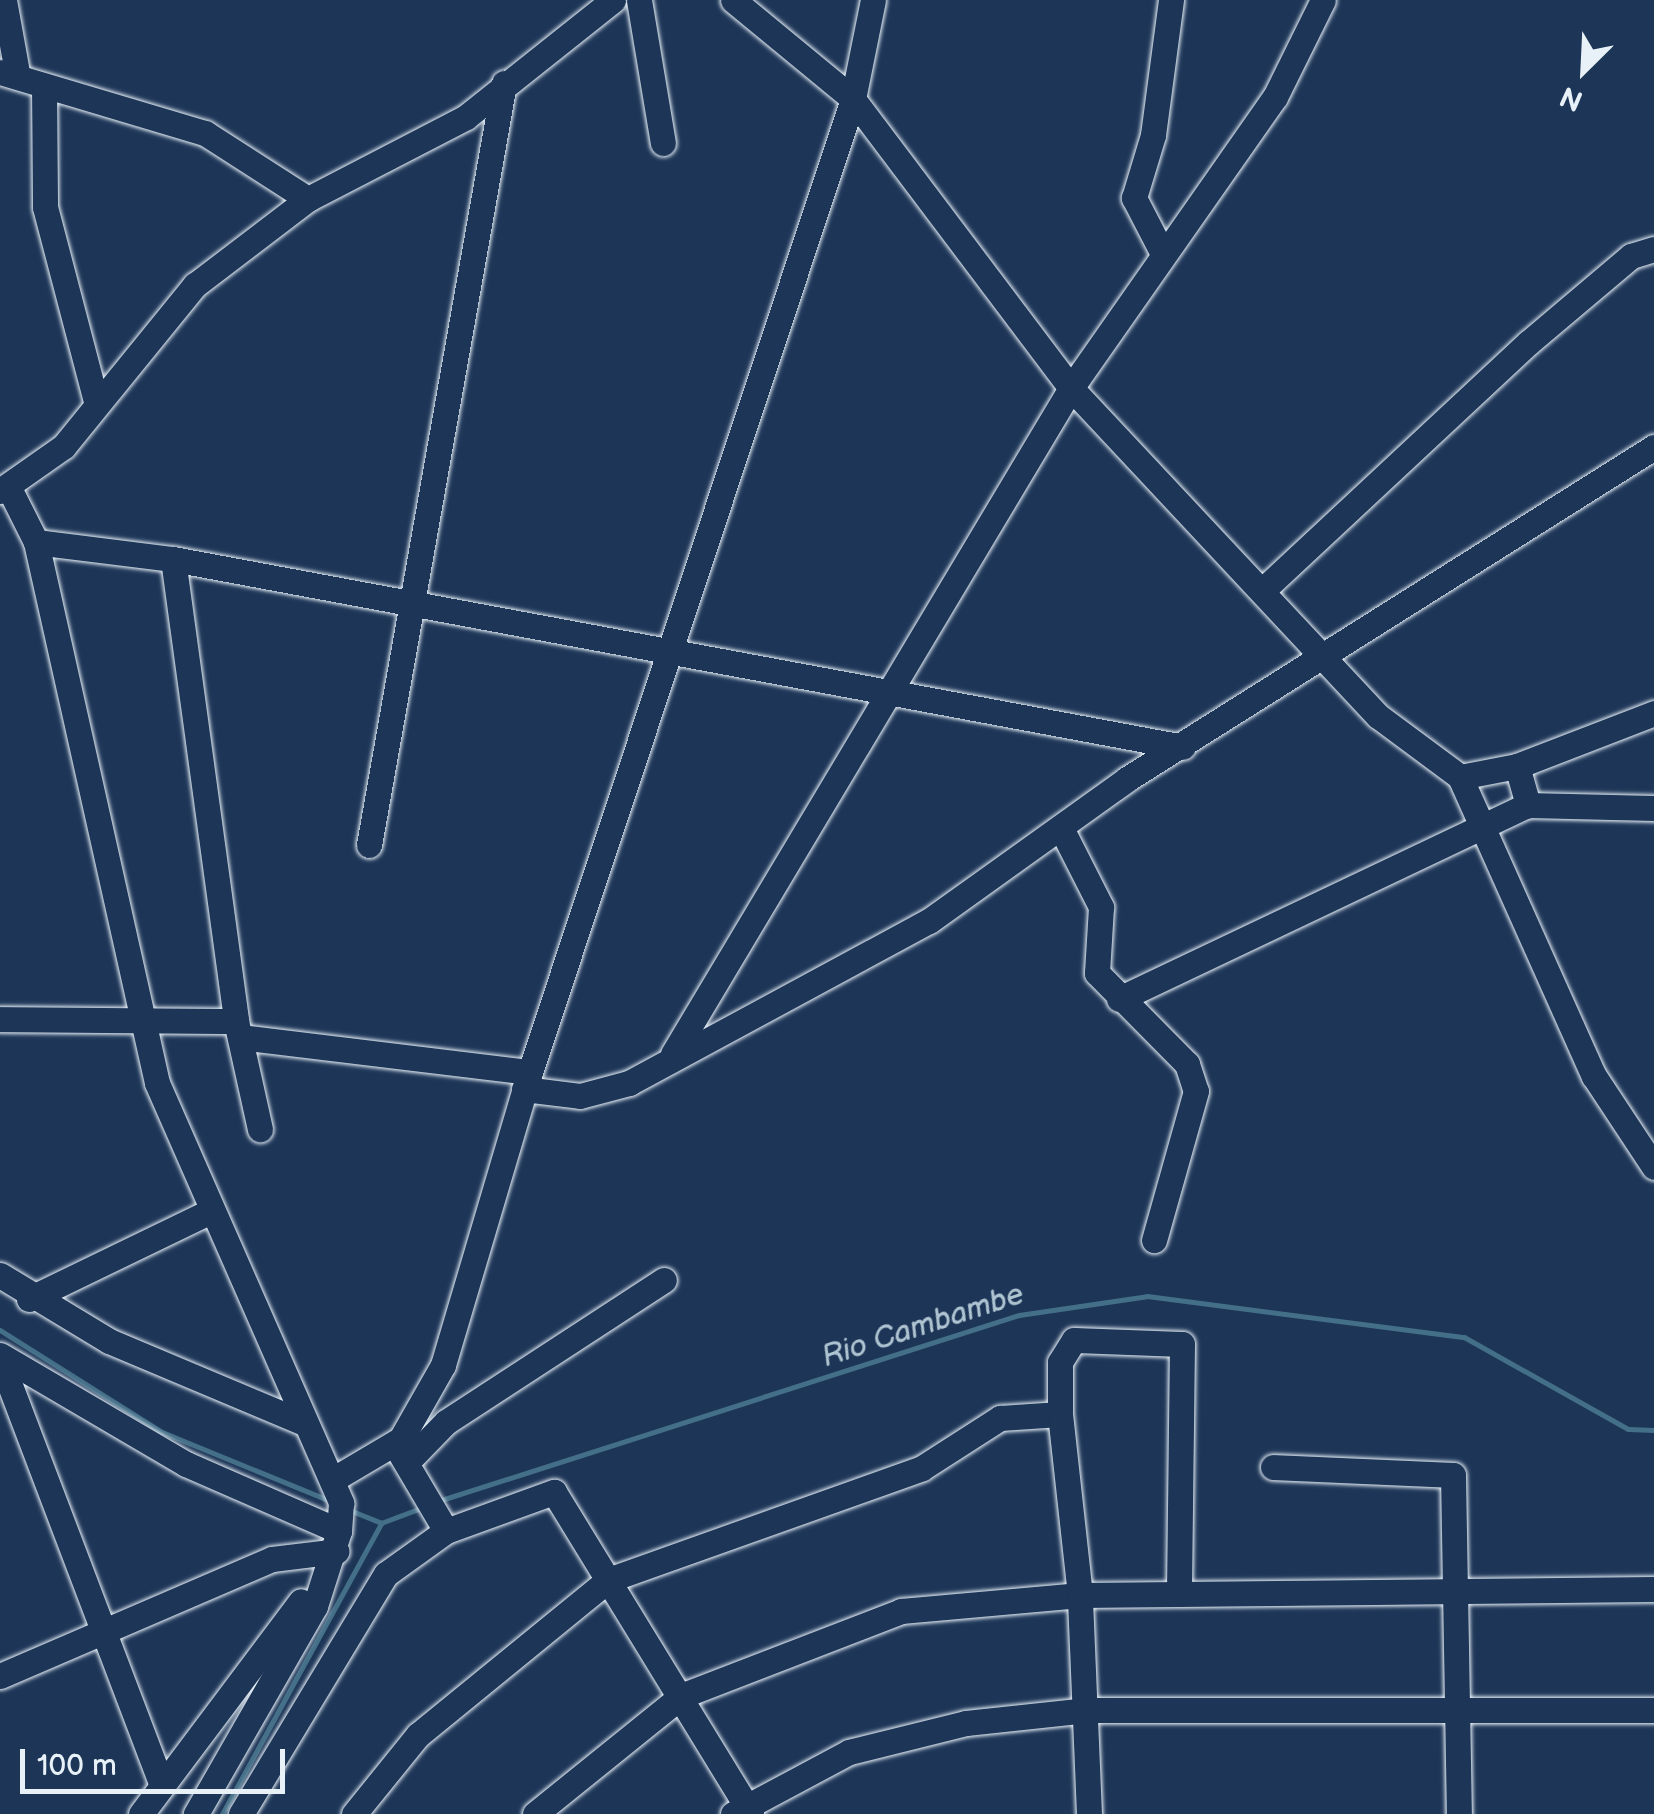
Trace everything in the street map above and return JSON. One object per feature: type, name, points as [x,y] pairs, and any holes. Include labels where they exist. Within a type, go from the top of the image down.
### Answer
[{"type":"street","points":[[4,0],[8,72],[205,133],[308,199]]},
{"type":"street","points":[[240,1814],[316,1684],[345,1561],[332,1480],[302,1422],[169,1118],[36,542],[5,490],[64,446],[195,285],[308,199],[466,117],[613,0]]},
{"type":"street","points":[[639,0],[663,143]]},
{"type":"street","points":[[733,0],[853,99],[1070,388],[1264,588],[1378,716],[1460,777],[1594,1076],[1654,1167]]},
{"type":"street","points":[[443,1526],[407,1461],[443,1365],[527,1081],[853,99],[873,0]]},
{"type":"street","points":[[1161,250],[1134,198],[1154,135],[1171,0]]},
{"type":"street","points":[[672,1055],[890,699],[1070,388],[1161,250],[1274,97],[1323,0]]},
{"type":"street","points":[[369,845],[504,83]]},
{"type":"street","points":[[44,86],[45,207],[96,402]]},
{"type":"street","points":[[1264,588],[1528,344],[1631,256],[1654,249]]},
{"type":"street","points":[[0,1018],[144,1015],[605,1092],[929,922],[1183,747],[1654,447]]},
{"type":"street","points":[[36,542],[173,559],[890,699],[1183,747]]},
{"type":"street","points":[[173,559],[238,1029],[260,1129]]},
{"type":"street","points":[[1460,777],[1517,766],[1654,713]]},
{"type":"street","points":[[1517,766],[1528,805]]},
{"type":"street","points":[[1119,998],[1483,832],[1528,805],[1654,808]]},
{"type":"street","points":[[1061,828],[1101,908],[1098,973],[1187,1064],[1196,1091],[1154,1240]]},
{"type":"street","points":[[29,1299],[211,1211]]},
{"type":"street","points":[[0,1275],[29,1299],[158,1365],[302,1422]]},
{"type":"street","points":[[332,1480],[407,1461],[446,1422],[664,1280]]},
{"type":"street","points":[[1089,1814],[1080,1595],[1060,1414],[1060,1362],[1074,1340],[1181,1341],[1179,1594]]},
{"type":"street","points":[[0,1357],[345,1561]]},
{"type":"street","points":[[0,1357],[101,1633],[162,1785]]},
{"type":"street","points":[[354,1814],[418,1735],[608,1580],[932,1464],[1000,1418],[1060,1414]]},
{"type":"street","points":[[1273,1466],[1453,1475],[1459,1814]]},
{"type":"street","points":[[0,1676],[272,1560],[345,1561],[554,1492],[565,1496],[608,1580],[681,1696],[743,1811],[849,1752],[966,1723],[1087,1710],[1654,1710]]},
{"type":"street","points":[[142,1814],[276,1638],[345,1561]]},
{"type":"street","points":[[196,1814],[345,1561]]},
{"type":"street","points":[[535,1814],[681,1696],[901,1611],[1080,1595],[1654,1589]]},
{"type":"waterway","name":"Rio Cambambe","points":[[435,1502],[1019,1315],[1147,1296],[1464,1337],[1628,1429],[1654,1430]]},
{"type":"waterway","points":[[0,1330],[162,1432],[328,1500]]},
{"type":"waterway","name":"Rio Cambambe","points":[[381,1523],[421,1508]]},
{"type":"waterway","points":[[347,1509],[381,1523]]},
{"type":"waterway","points":[[222,1814],[381,1523]]}]
